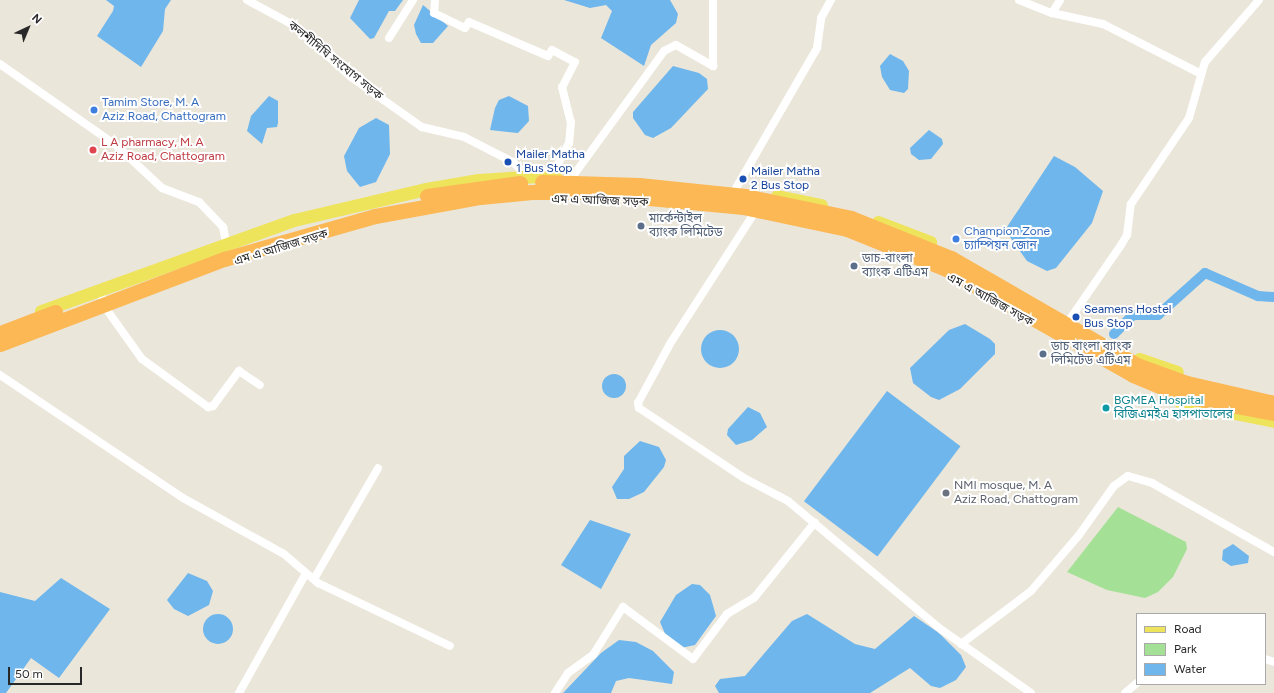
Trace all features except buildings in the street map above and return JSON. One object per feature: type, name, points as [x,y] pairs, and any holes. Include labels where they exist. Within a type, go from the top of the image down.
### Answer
[{"type":"highway","points":[[0,333],[194,260],[330,219],[480,186],[587,181],[745,196],[851,218],[951,258],[1137,365],[1187,384],[1274,403]]},
{"type":"highway","points":[[0,344],[224,260],[375,216],[480,197],[532,192],[586,192],[743,207],[848,229],[946,269],[1132,375],[1183,396],[1274,414]]},
{"type":"main road","name":"এম এ আজিজ সড়ক","points":[[0,327],[99,289],[294,220],[426,189],[528,176],[573,176],[736,188],[852,212],[904,230],[954,253],[1140,360],[1220,386],[1274,396]]},
{"type":"main road","name":"এম এ আজিজ সড়ক","points":[[0,350],[211,270],[299,242],[376,223],[480,204],[585,199],[753,215],[840,233],[889,249],[944,274],[1147,389],[1182,403],[1274,421]]},
{"type":"street","name":"কলশীদিঘি সংযোগ সড়ক","points":[[247,0],[293,25],[351,77],[422,127],[464,137],[513,162],[528,176]]},
{"type":"street","points":[[389,38],[413,0]]},
{"type":"street","points":[[435,0],[434,13],[465,28],[469,22],[548,56],[552,50],[576,62],[562,87],[572,122],[569,143],[552,175]]},
{"type":"street","points":[[573,176],[664,51],[676,46],[713,66],[713,0]]},
{"type":"street","points":[[736,188],[817,48],[821,18],[831,0]]},
{"type":"street","points":[[1019,0],[1052,14],[1103,24],[1201,74]]},
{"type":"street","points":[[1052,14],[1060,0]]},
{"type":"street","points":[[1070,319],[1127,235],[1127,211],[1189,118],[1201,74],[1211,53],[1259,0]]},
{"type":"street","points":[[0,64],[117,146],[162,188],[199,202],[223,227],[226,243]]},
{"type":"street","points":[[753,215],[670,344],[638,403],[639,408],[744,478],[788,501],[961,644],[1028,692]]},
{"type":"street","points":[[99,289],[107,310],[142,359],[208,407],[213,406],[239,372],[260,385]]},
{"type":"street","points":[[0,375],[183,498],[284,554],[314,579],[450,646]]},
{"type":"street","points":[[314,579],[378,468]]},
{"type":"street","points":[[961,644],[1031,591],[1079,536],[1114,486],[1128,476],[1152,483],[1274,552]]},
{"type":"street","points":[[555,693],[568,673],[593,655],[623,607],[693,659],[727,614],[754,598],[815,522]]},
{"type":"street","points":[[239,693],[306,573]]},
{"type":"street","points":[[1125,693],[1136,684]]},
{"type":"green space","points":[[1118,507],[1186,542],[1187,549],[1173,577],[1158,592],[1145,598],[1107,590],[1067,572]]},
{"type":"water","points":[[106,0],[171,0],[165,9],[163,31],[141,67],[97,36],[113,11],[114,6]]},
{"type":"water","points":[[359,0],[403,0],[395,11],[389,11],[374,38],[370,39],[350,18]]},
{"type":"water","points":[[564,0],[670,0],[678,14],[676,23],[651,45],[644,66],[601,38],[612,11],[606,5],[590,8]]},
{"type":"water","points":[[423,5],[448,26],[433,43],[421,43],[416,34],[414,25]]},
{"type":"water","points":[[890,54],[903,61],[909,71],[908,89],[904,93],[890,90],[882,77],[880,66]]},
{"type":"water","points":[[673,66],[699,73],[707,79],[708,89],[671,128],[653,138],[645,135],[633,118],[633,112]]},
{"type":"water","points":[[269,96],[278,101],[278,123],[277,127],[267,128],[262,144],[247,131],[251,116]]},
{"type":"water","points":[[509,96],[528,106],[529,121],[518,133],[490,130],[495,108],[499,100]]},
{"type":"water","points":[[376,118],[389,125],[390,154],[376,182],[360,187],[347,171],[344,156],[359,128]]},
{"type":"water","points":[[929,130],[942,139],[943,144],[931,159],[919,160],[911,154],[910,148]]},
{"type":"water","points":[[1054,156],[1075,167],[1103,191],[1092,223],[1056,268],[1047,271],[1027,261],[1005,230]]},
{"type":"water","points":[[965,324],[990,339],[995,344],[995,354],[960,389],[939,400],[931,397],[913,383],[910,368],[949,330]]},
{"type":"water","points":[[720,330],[730,333],[736,339],[739,349],[736,359],[730,365],[720,368],[710,365],[704,359],[701,349],[704,339],[710,333]]},
{"type":"water","points":[[614,374],[623,377],[626,386],[623,395],[614,398],[605,395],[602,386],[605,377]]},
{"type":"water","points":[[887,391],[960,446],[877,557],[804,501]]},
{"type":"water","points":[[748,407],[760,413],[767,427],[752,440],[736,445],[727,435],[728,429]]},
{"type":"water","points":[[640,441],[659,447],[666,460],[664,467],[644,492],[629,499],[617,499],[612,487],[624,469],[624,456]]},
{"type":"water","points":[[590,520],[631,534],[601,589],[561,565]]},
{"type":"water","points":[[1233,544],[1249,556],[1248,563],[1231,566],[1222,560],[1223,550]]},
{"type":"water","points":[[188,573],[207,581],[213,591],[209,605],[188,616],[174,609],[167,600]]},
{"type":"water","points":[[61,578],[110,609],[59,678],[31,658],[6,693],[0,693],[0,592],[35,601]]},
{"type":"water","points":[[692,584],[700,585],[710,595],[716,616],[695,645],[681,648],[666,636],[660,622],[676,595]]},
{"type":"water","points":[[218,614],[224,615],[232,623],[232,635],[224,643],[218,644],[212,643],[204,635],[203,629],[204,623],[212,615]]},
{"type":"water","points":[[807,614],[855,644],[875,649],[914,616],[939,633],[961,655],[966,667],[956,680],[940,688],[931,686],[910,668],[870,693],[719,693],[715,686],[720,679],[745,676],[792,621]]},
{"type":"water","points":[[619,640],[636,642],[653,651],[674,672],[672,684],[629,678],[616,681],[611,693],[563,693],[601,653]]},
{"type":"waterway","points":[[1114,334],[1133,315],[1158,315],[1205,273],[1258,296],[1274,297]]},
{"type":"place","name":"Tamim Store, M. A Aziz Road, Chattogram","points":[[94,110]]},
{"type":"place","name":"L A pharmacy, M. A Aziz Road, Chattogram","points":[[93,150]]},
{"type":"place","name":"Mailer Matha 1 Bus Stop","points":[[508,162]]},
{"type":"place","name":"Mailer Matha 2 Bus Stop","points":[[743,179]]},
{"type":"place","name":"মার্কেন্টাইল ব্যাংক লিমিটেড","points":[[641,226]]},
{"type":"place","name":"Champion Zone চ্যাম্পিয়ন জোন","points":[[956,239]]},
{"type":"place","name":"ডাচ-বাংলা ব্যাংক এটিএম","points":[[854,266]]},
{"type":"place","name":"Seamens Hostel Bus Stop","points":[[1076,317]]},
{"type":"place","name":"ডাচ বাংলা ব্যাংক লিমিটেড এটিএম","points":[[1043,354]]},
{"type":"place","name":"BGMEA Hospital বিজিএমইএ হাসপাতালের","points":[[1106,408]]},
{"type":"place","name":"NMI mosque, M. A Aziz Road, Chattogram","points":[[946,493]]}]
